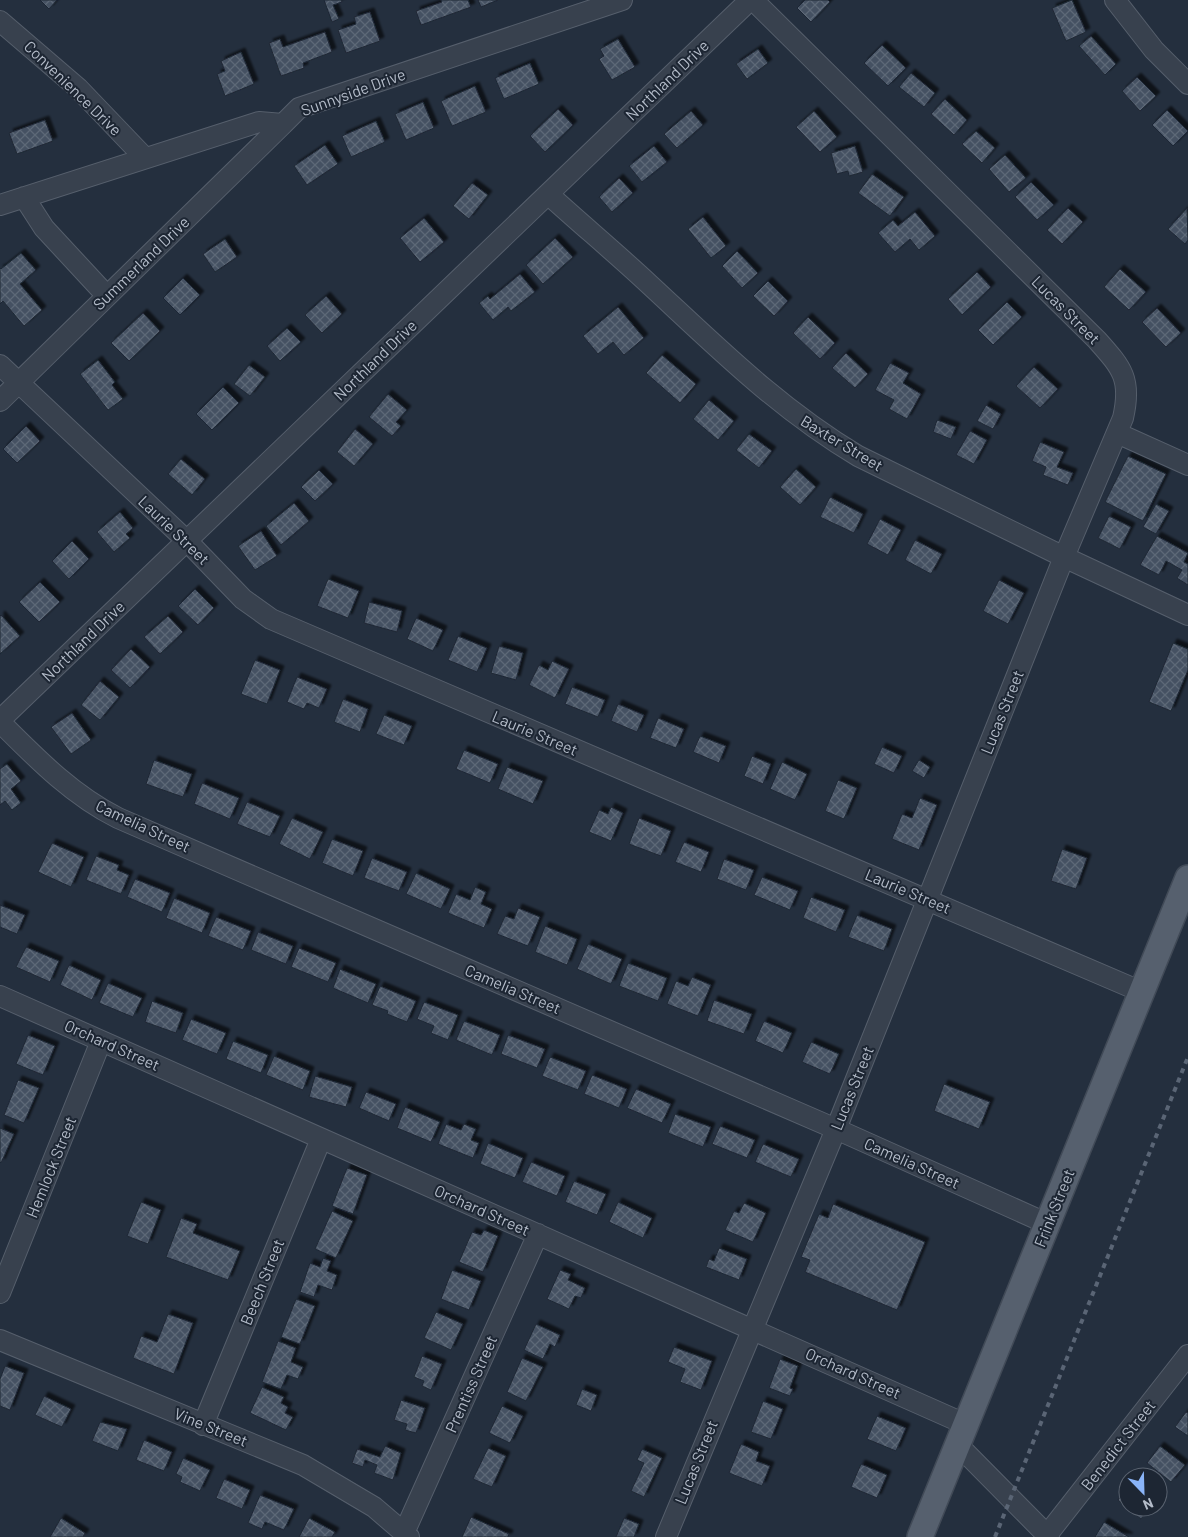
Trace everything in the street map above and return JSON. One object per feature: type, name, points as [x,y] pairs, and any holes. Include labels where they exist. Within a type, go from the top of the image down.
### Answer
[{"type":"main road","name":"Frink Street","points":[[920,1537],[1188,878]]},
{"type":"street","name":"Sunnyside Drive","points":[[0,205],[259,122],[283,124],[299,108],[622,0]]},
{"type":"street","name":"Northland Drive","points":[[0,721],[751,0]]},
{"type":"street","name":"Lucas Street","points":[[666,1537],[836,1129],[1064,557],[1123,418],[1127,400],[1127,384],[1120,365],[1097,340],[751,0]]},
{"type":"street","points":[[1115,0],[1154,50],[1188,84]]},
{"type":"street","name":"Convenience Drive","points":[[0,21],[78,88],[145,158]]},
{"type":"street","name":"Summerland Drive","points":[[0,401],[283,124]]},
{"type":"street","name":"Baxter Street","points":[[548,194],[649,284],[748,377],[830,439],[858,456],[1064,557],[1188,615]]},
{"type":"street","points":[[24,197],[44,228],[107,296]]},
{"type":"street","name":"Laurie Street","points":[[0,365],[187,541],[243,599],[256,610],[286,627],[1142,992]]},
{"type":"street","points":[[1116,434],[1188,465]]},
{"type":"street","name":"Camelia Street","points":[[0,721],[45,767],[72,789],[118,818],[836,1129],[1048,1224]]},
{"type":"street","name":"Orchard Street","points":[[0,996],[753,1329],[961,1434]]},
{"type":"street","name":"Hemlock Street","points":[[0,1293],[101,1040]]},
{"type":"street","name":"Beech Street","points":[[203,1425],[321,1139]]},
{"type":"street","name":"Prentiss Street","points":[[406,1535],[538,1234]]},
{"type":"street","name":"Vine Street","points":[[0,1340],[303,1465],[374,1507],[406,1535]]},
{"type":"street","name":"Benedict Street","points":[[1048,1536],[1188,1355]]},
{"type":"street","points":[[961,1434],[1048,1536]]},
{"type":"building","points":[[40,0],[57,0],[49,9]]},
{"type":"building","points":[[324,0],[341,0],[342,2],[333,5],[339,19],[332,22]]},
{"type":"building","points":[[441,0],[468,0],[471,7],[421,25],[416,11],[442,2]]},
{"type":"building","points":[[478,0],[498,0],[481,7]]},
{"type":"building","points":[[805,0],[828,0],[830,2],[811,22],[797,8]]},
{"type":"building","points":[[1072,0],[1086,32],[1066,41],[1052,8]]},
{"type":"building","points":[[370,12],[380,41],[346,53],[338,30],[356,24],[354,17]]},
{"type":"building","points":[[325,32],[332,52],[303,63],[304,68],[281,76],[269,43],[280,39],[283,47]]},
{"type":"building","points":[[1091,36],[1116,64],[1105,75],[1079,46]]},
{"type":"building","points":[[618,39],[635,67],[612,80],[599,59],[604,56],[600,49]]},
{"type":"building","points":[[882,45],[906,68],[888,86],[864,63]]},
{"type":"building","points":[[758,49],[768,63],[747,79],[736,64]]},
{"type":"building","points":[[241,52],[254,84],[225,96],[217,74],[225,71],[221,61]]},
{"type":"building","points":[[530,63],[539,84],[504,99],[495,78]]},
{"type":"building","points":[[911,73],[935,93],[924,107],[899,87]]},
{"type":"building","points":[[1137,77],[1156,96],[1140,111],[1122,91]]},
{"type":"building","points":[[475,86],[486,112],[452,126],[441,101]]},
{"type":"building","points":[[945,99],[967,120],[954,135],[931,114]]},
{"type":"building","points":[[423,102],[434,128],[406,140],[395,114]]},
{"type":"building","points":[[558,109],[573,125],[545,152],[530,136]]},
{"type":"building","points":[[1167,110],[1188,131],[1173,146],[1152,125]]},
{"type":"building","points":[[691,111],[703,125],[677,148],[664,134]]},
{"type":"building","points":[[814,111],[837,137],[820,152],[796,127]]},
{"type":"building","points":[[45,120],[53,141],[17,154],[9,133]]},
{"type":"building","points":[[376,121],[385,142],[351,157],[342,136]]},
{"type":"building","points":[[976,131],[995,148],[982,163],[962,144]]},
{"type":"building","points":[[325,145],[338,164],[307,185],[294,166]]},
{"type":"building","points":[[654,146],[667,162],[642,182],[629,166]]},
{"type":"building","points":[[855,146],[863,172],[849,176],[848,171],[837,174],[831,153]]},
{"type":"building","points":[[1005,155],[1026,178],[1009,192],[989,169]]},
{"type":"building","points":[[872,174],[904,197],[890,216],[858,193]]},
{"type":"building","points":[[619,178],[633,193],[612,212],[599,197]]},
{"type":"building","points":[[1031,182],[1054,205],[1037,220],[1015,197]]},
{"type":"building","points":[[472,183],[488,195],[469,219],[453,206]]},
{"type":"building","points":[[1068,208],[1083,222],[1062,244],[1047,230]]},
{"type":"building","points":[[1187,208],[1188,240],[1185,244],[1168,229]]},
{"type":"building","points":[[915,212],[935,236],[919,250],[910,239],[895,252],[878,233],[893,220],[898,226]]},
{"type":"building","points":[[703,217],[726,246],[711,258],[688,229]]},
{"type":"building","points":[[424,218],[444,242],[420,262],[400,238]]},
{"type":"building","points":[[555,238],[573,257],[543,284],[526,265]]},
{"type":"building","points":[[225,239],[237,257],[215,272],[203,254]]},
{"type":"building","points":[[737,251],[758,273],[742,288],[722,266]]},
{"type":"building","points":[[21,253],[36,270],[20,284],[42,310],[24,326],[3,301],[0,304],[0,268]]},
{"type":"building","points":[[1120,269],[1146,292],[1129,310],[1104,287]]},
{"type":"building","points":[[977,272],[991,287],[962,315],[948,299]]},
{"type":"building","points":[[520,274],[535,292],[511,311],[508,307],[493,320],[479,303],[488,296],[490,299]]},
{"type":"building","points":[[183,278],[200,295],[180,315],[163,298]]},
{"type":"building","points":[[768,281],[788,301],[774,316],[753,296]]},
{"type":"building","points":[[326,296],[342,314],[322,333],[305,315]]},
{"type":"building","points":[[1007,302],[1022,317],[993,345],[978,330]]},
{"type":"building","points":[[618,307],[644,338],[624,355],[613,342],[598,354],[583,336]]},
{"type":"building","points":[[1157,308],[1181,333],[1166,347],[1142,322]]},
{"type":"building","points":[[143,313],[160,331],[129,361],[111,343]]},
{"type":"building","points":[[808,317],[835,343],[820,359],[793,333]]},
{"type":"building","points":[[287,328],[301,342],[280,361],[267,346]]},
{"type":"building","points":[[846,353],[868,374],[855,388],[832,368]]},
{"type":"building","points":[[662,355],[696,384],[680,403],[646,373]]},
{"type":"building","points":[[98,360],[115,382],[112,385],[123,399],[108,410],[80,374]]},
{"type":"building","points":[[890,363],[909,373],[903,383],[921,394],[907,419],[889,409],[894,400],[875,390]]},
{"type":"building","points":[[249,365],[265,377],[250,396],[234,384]]},
{"type":"building","points":[[1034,367],[1058,389],[1040,408],[1016,386]]},
{"type":"building","points":[[223,387],[239,403],[212,430],[196,414]]},
{"type":"building","points":[[388,394],[407,410],[396,422],[401,426],[392,436],[369,417]]},
{"type":"building","points":[[709,400],[734,421],[718,440],[693,419]]},
{"type":"building","points":[[986,405],[1001,414],[993,429],[977,421]]},
{"type":"building","points":[[937,420],[956,427],[951,439],[933,432]]},
{"type":"building","points":[[26,426],[40,441],[17,463],[3,449]]},
{"type":"building","points":[[355,429],[373,444],[354,466],[337,452]]},
{"type":"building","points":[[970,431],[987,440],[974,464],[956,455]]},
{"type":"building","points":[[749,434],[772,451],[759,468],[736,450]]},
{"type":"building","points":[[1040,442],[1064,452],[1057,467],[1073,473],[1068,485],[1043,475],[1046,467],[1032,461]]},
{"type":"building","points":[[1128,456],[1166,474],[1143,521],[1105,502]]},
{"type":"building","points":[[181,459],[205,479],[192,495],[168,474]]},
{"type":"building","points":[[796,469],[816,487],[800,505],[780,487]]},
{"type":"building","points":[[319,470],[333,484],[315,501],[301,487]]},
{"type":"building","points":[[830,497],[863,514],[854,533],[820,517]]},
{"type":"building","points":[[294,503],[309,521],[281,545],[266,526]]},
{"type":"building","points":[[1156,504],[1169,511],[1156,534],[1143,527]]},
{"type":"building","points":[[120,512],[133,528],[126,534],[130,538],[114,552],[97,532]]},
{"type":"building","points":[[1109,516],[1131,527],[1120,549],[1098,538]]},
{"type":"building","points":[[880,519],[901,530],[888,555],[867,544]]},
{"type":"building","points":[[261,531],[277,556],[255,570],[238,546]]},
{"type":"building","points":[[1157,536],[1188,553],[1184,562],[1188,564],[1188,585],[1177,578],[1182,570],[1166,561],[1159,575],[1140,565]]},
{"type":"building","points":[[915,540],[942,554],[931,574],[905,560]]},
{"type":"building","points":[[72,541],[89,559],[69,579],[52,561]]},
{"type":"building","points":[[328,579],[359,591],[348,618],[317,606]]},
{"type":"building","points":[[999,580],[1024,593],[1008,624],[983,611]]},
{"type":"building","points":[[40,582],[60,602],[39,622],[19,602]]},
{"type":"building","points":[[195,589],[214,608],[198,625],[178,606]]},
{"type":"building","points":[[369,602],[402,611],[397,632],[364,623]]},
{"type":"building","points":[[0,616],[20,636],[0,654]]},
{"type":"building","points":[[168,616],[183,632],[160,654],[144,637]]},
{"type":"building","points":[[416,618],[443,630],[433,651],[407,639]]},
{"type":"building","points":[[458,636],[487,648],[477,672],[448,660]]},
{"type":"building","points":[[1173,643],[1188,649],[1188,670],[1171,711],[1149,702]]},
{"type":"building","points":[[499,646],[523,653],[516,680],[491,673]]},
{"type":"building","points":[[131,649],[150,667],[130,688],[111,670]]},
{"type":"building","points":[[255,660],[280,670],[267,704],[241,694]]},
{"type":"building","points":[[552,661],[569,669],[555,698],[529,685],[539,665],[548,670]]},
{"type":"building","points":[[297,677],[327,689],[319,708],[307,703],[304,709],[287,702]]},
{"type":"building","points":[[100,681],[119,697],[100,720],[81,705]]},
{"type":"building","points":[[572,687],[605,700],[598,717],[565,704]]},
{"type":"building","points":[[343,699],[368,709],[360,732],[334,722]]},
{"type":"building","points":[[618,704],[644,715],[637,732],[611,721]]},
{"type":"building","points":[[72,713],[91,740],[71,754],[51,727]]},
{"type":"building","points":[[384,715],[412,726],[404,745],[376,734]]},
{"type":"building","points":[[658,718],[684,729],[676,748],[650,738]]},
{"type":"building","points":[[700,736],[726,746],[719,763],[693,752]]},
{"type":"building","points":[[882,747],[902,756],[894,773],[874,764]]},
{"type":"building","points":[[464,750],[498,764],[490,783],[456,769]]},
{"type":"building","points":[[752,756],[771,764],[763,784],[744,776]]},
{"type":"building","points":[[154,760],[192,774],[183,797],[146,784]]},
{"type":"building","points":[[919,760],[930,767],[924,778],[912,771]]},
{"type":"building","points":[[782,762],[807,774],[795,800],[770,789]]},
{"type":"building","points":[[7,764],[21,781],[11,789],[21,803],[12,810],[5,801],[0,805],[0,769]]},
{"type":"building","points":[[507,767],[543,781],[533,804],[498,789]]},
{"type":"building","points":[[838,780],[857,788],[844,819],[825,811]]},
{"type":"building","points":[[202,783],[239,798],[230,819],[194,804]]},
{"type":"building","points":[[920,798],[937,805],[919,850],[892,839],[902,814],[912,818]]},
{"type":"building","points":[[247,802],[280,816],[270,837],[237,824]]},
{"type":"building","points":[[611,807],[623,813],[611,841],[589,832],[599,810],[608,814]]},
{"type":"building","points":[[292,818],[323,832],[310,859],[279,844]]},
{"type":"building","points":[[639,818],[671,831],[661,856],[629,844]]},
{"type":"building","points":[[332,839],[363,851],[353,876],[322,863]]},
{"type":"building","points":[[684,842],[709,852],[701,872],[675,862]]},
{"type":"building","points":[[52,843],[84,857],[71,887],[38,872]]},
{"type":"building","points":[[1062,849],[1087,858],[1076,889],[1051,881]]},
{"type":"building","points":[[96,856],[119,865],[117,870],[129,875],[121,894],[86,880]]},
{"type":"building","points":[[372,858],[407,872],[399,891],[364,878]]},
{"type":"building","points":[[724,859],[754,870],[746,890],[717,879]]},
{"type":"building","points":[[416,873],[450,889],[441,909],[406,894]]},
{"type":"building","points":[[762,877],[798,891],[790,910],[754,895]]},
{"type":"building","points":[[135,879],[170,893],[162,912],[127,897]]},
{"type":"building","points":[[475,887],[486,892],[481,904],[492,909],[484,928],[448,913],[456,894],[470,900]]},
{"type":"building","points":[[811,897],[845,910],[836,932],[803,918]]},
{"type":"building","points":[[174,898],[210,913],[202,933],[166,918]]},
{"type":"building","points":[[0,905],[25,915],[17,934],[0,927]]},
{"type":"building","points":[[518,908],[540,917],[528,946],[497,934],[505,916],[514,919]]},
{"type":"building","points":[[857,915],[892,929],[884,951],[848,937]]},
{"type":"building","points":[[216,917],[251,931],[243,950],[208,936]]},
{"type":"building","points":[[545,926],[577,939],[567,965],[535,952]]},
{"type":"building","points":[[258,932],[293,946],[286,964],[251,950]]},
{"type":"building","points":[[588,944],[622,959],[611,984],[577,969]]},
{"type":"building","points":[[26,947],[59,961],[50,982],[16,967]]},
{"type":"building","points":[[299,948],[336,963],[328,982],[291,967]]},
{"type":"building","points":[[628,963],[667,978],[658,1001],[619,986]]},
{"type":"building","points":[[69,965],[101,980],[92,1000],[60,985]]},
{"type":"building","points":[[340,969],[376,984],[368,1003],[333,988]]},
{"type":"building","points":[[692,977],[711,985],[698,1016],[667,1004],[676,981],[688,986]]},
{"type":"building","points":[[108,983],[142,998],[133,1017],[99,1003]]},
{"type":"building","points":[[380,986],[416,1001],[407,1022],[387,1014],[388,1011],[372,1005]]},
{"type":"building","points":[[714,1000],[752,1014],[744,1034],[707,1021]]},
{"type":"building","points":[[152,1001],[183,1013],[176,1033],[145,1022]]},
{"type":"building","points":[[424,1002],[458,1015],[448,1040],[431,1033],[434,1026],[417,1019]]},
{"type":"building","points":[[191,1019],[226,1033],[217,1054],[182,1040]]},
{"type":"building","points":[[464,1021],[500,1035],[492,1055],[456,1040]]},
{"type":"building","points":[[764,1021],[792,1033],[783,1053],[755,1041]]},
{"type":"building","points":[[28,1035],[55,1046],[43,1075],[16,1064]]},
{"type":"building","points":[[508,1035],[545,1049],[537,1068],[501,1054]]},
{"type":"building","points":[[233,1041],[268,1055],[261,1073],[226,1059]]},
{"type":"building","points":[[811,1042],[839,1054],[830,1074],[802,1062]]},
{"type":"building","points":[[274,1056],[310,1071],[303,1090],[266,1075]]},
{"type":"building","points":[[550,1057],[586,1071],[578,1090],[542,1076]]},
{"type":"building","points":[[592,1075],[627,1089],[619,1108],[584,1094]]},
{"type":"building","points":[[315,1076],[352,1087],[346,1107],[309,1097]]},
{"type":"building","points":[[18,1080],[39,1088],[24,1123],[4,1115]]},
{"type":"building","points":[[944,1084],[990,1102],[979,1129],[934,1111]]},
{"type":"building","points":[[636,1089],[671,1104],[662,1123],[627,1108]]},
{"type":"building","points":[[366,1092],[396,1104],[389,1121],[359,1108]]},
{"type":"building","points":[[405,1107],[440,1122],[431,1142],[397,1128]]},
{"type":"building","points":[[675,1114],[711,1127],[703,1147],[668,1133]]},
{"type":"building","points":[[446,1124],[461,1130],[464,1124],[476,1129],[471,1140],[479,1143],[473,1158],[438,1144]]},
{"type":"building","points":[[720,1126],[755,1140],[747,1158],[712,1144]]},
{"type":"building","points":[[0,1128],[14,1134],[1,1163],[0,1162]]},
{"type":"building","points":[[488,1143],[523,1158],[515,1178],[480,1164]]},
{"type":"building","points":[[763,1144],[799,1159],[791,1177],[755,1162]]},
{"type":"building","points":[[531,1162],[565,1176],[557,1196],[522,1182]]},
{"type":"building","points":[[347,1168],[367,1175],[353,1214],[332,1206]]},
{"type":"building","points":[[574,1181],[606,1194],[597,1215],[565,1202]]},
{"type":"building","points":[[141,1202],[161,1210],[148,1244],[127,1236]]},
{"type":"building","points":[[618,1202],[652,1218],[643,1238],[609,1222]]},
{"type":"building","points":[[744,1203],[766,1213],[753,1242],[725,1230],[734,1211],[739,1213]]},
{"type":"building","points":[[833,1204],[925,1242],[897,1310],[805,1272],[810,1260],[801,1257],[819,1214],[828,1218]]},
{"type":"building","points":[[332,1211],[353,1221],[336,1258],[315,1249]]},
{"type":"building","points":[[181,1218],[197,1224],[193,1233],[240,1251],[228,1280],[166,1257]]},
{"type":"building","points":[[484,1230],[498,1236],[483,1272],[459,1262],[472,1232],[481,1235]]},
{"type":"building","points":[[719,1248],[747,1259],[739,1280],[706,1267],[709,1259],[714,1261]]},
{"type":"building","points":[[323,1258],[331,1261],[327,1271],[337,1275],[332,1290],[318,1285],[314,1297],[300,1292],[310,1263],[320,1267]]},
{"type":"building","points":[[452,1270],[481,1281],[469,1310],[441,1299]]},
{"type":"building","points":[[560,1270],[571,1274],[568,1280],[585,1288],[581,1298],[575,1296],[569,1309],[547,1299]]},
{"type":"building","points":[[296,1299],[315,1306],[300,1344],[281,1337]]},
{"type":"building","points":[[436,1312],[463,1324],[451,1350],[424,1338]]},
{"type":"building","points":[[168,1314],[193,1323],[174,1374],[133,1358],[141,1336],[157,1342]]},
{"type":"building","points":[[536,1324],[560,1335],[555,1347],[550,1344],[543,1359],[524,1350]]},
{"type":"building","points":[[278,1341],[296,1348],[291,1362],[303,1367],[298,1379],[287,1375],[281,1389],[262,1382]]},
{"type":"building","points":[[674,1347],[712,1361],[701,1390],[680,1382],[685,1369],[668,1362]]},
{"type":"building","points":[[422,1356],[442,1364],[431,1390],[422,1386],[424,1381],[414,1377]]},
{"type":"building","points":[[522,1358],[543,1367],[526,1401],[507,1392]]},
{"type":"building","points":[[780,1359],[798,1366],[790,1388],[793,1389],[790,1396],[769,1388]]},
{"type":"building","points":[[5,1366],[24,1373],[10,1410],[0,1406],[0,1379]]},
{"type":"building","points":[[262,1387],[284,1397],[281,1403],[288,1407],[285,1413],[293,1417],[286,1430],[250,1413]]},
{"type":"building","points":[[582,1389],[597,1395],[591,1411],[576,1405]]},
{"type":"building","points":[[44,1396],[71,1409],[62,1427],[35,1415]]},
{"type":"building","points":[[401,1400],[425,1408],[416,1433],[405,1430],[407,1424],[394,1420]]},
{"type":"building","points":[[763,1401],[783,1409],[771,1439],[751,1432]]},
{"type":"building","points":[[502,1406],[523,1416],[510,1443],[489,1433]]},
{"type":"building","points":[[1186,1412],[1188,1413],[1188,1436],[1175,1427]]},
{"type":"building","points":[[877,1416],[906,1428],[896,1451],[867,1439]]},
{"type":"building","points":[[100,1422],[127,1429],[118,1451],[92,1441]]},
{"type":"building","points":[[144,1440],[172,1452],[164,1471],[136,1460]]},
{"type":"building","points":[[741,1444],[759,1452],[756,1461],[770,1466],[762,1486],[729,1473]]},
{"type":"building","points":[[385,1446],[401,1453],[393,1480],[374,1473],[377,1465],[365,1460],[363,1467],[352,1463],[357,1449],[380,1457]]},
{"type":"building","points":[[1160,1446],[1185,1465],[1171,1482],[1168,1480],[1168,1467],[1152,1467],[1147,1463]]},
{"type":"building","points":[[488,1448],[506,1456],[492,1487],[473,1479]]},
{"type":"building","points":[[642,1449],[662,1458],[644,1497],[631,1491],[644,1463],[637,1460]]},
{"type":"building","points":[[183,1458],[210,1470],[200,1491],[180,1482],[182,1477],[176,1474]]},
{"type":"building","points":[[861,1464],[887,1475],[877,1498],[851,1487]]},
{"type":"building","points":[[224,1479],[250,1490],[242,1509],[216,1498]]},
{"type":"building","points":[[260,1495],[294,1509],[284,1530],[265,1522],[262,1529],[248,1523]]},
{"type":"building","points":[[471,1517],[509,1534],[508,1537],[462,1537]]},
{"type":"building","points":[[61,1518],[85,1533],[83,1537],[50,1537]]},
{"type":"building","points":[[309,1518],[335,1532],[332,1537],[299,1537]]},
{"type":"building","points":[[624,1518],[639,1524],[634,1537],[616,1537]]},
{"type":"building","points":[[1104,1522],[1129,1537],[1095,1537]]},
{"type":"railway","points":[[995,1537],[1188,1057]]}]
